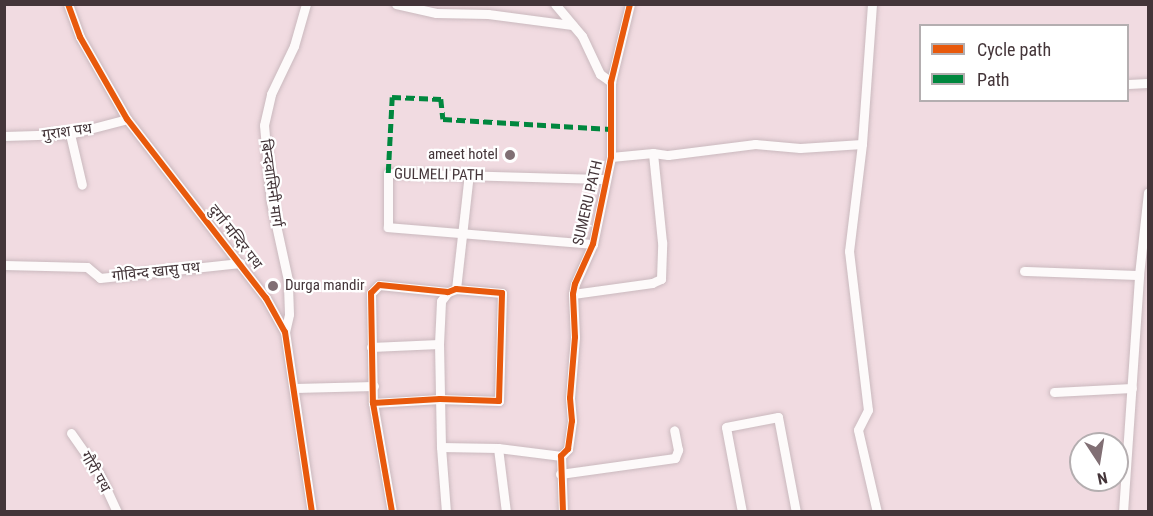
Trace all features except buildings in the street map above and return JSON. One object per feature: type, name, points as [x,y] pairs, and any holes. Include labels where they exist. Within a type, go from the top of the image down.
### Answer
[{"type":"street","name":"दुर्गा मन्दिर पथ","points":[[68,4],[80,37],[127,119],[240,262],[266,298],[285,332],[312,512]]},
{"type":"street","name":"बिन्दवासिनी मार्ग","points":[[285,332],[289,314],[289,295],[285,261],[271,202],[264,125],[271,94],[294,46],[306,4]]},
{"type":"street","points":[[396,4],[436,13],[488,15],[572,24]]},
{"type":"street","points":[[555,4],[582,36],[600,74],[611,82]]},
{"type":"street","name":"SUMERU PATH","points":[[563,512],[561,456],[568,449],[572,421],[570,398],[575,336],[573,294],[578,276],[593,243],[612,157],[611,82],[630,4]]},
{"type":"street","points":[[872,4],[862,144],[849,251],[868,410],[858,430],[877,512]]},
{"type":"street","points":[[1129,84],[1149,83]]},
{"type":"street","name":"गुराश पथ","points":[[4,136],[70,134],[127,119]]},
{"type":"street","points":[[70,134],[81,184]]},
{"type":"street","points":[[612,157],[652,153],[668,155],[755,144],[800,148],[862,144]]},
{"type":"street","points":[[573,294],[652,283],[661,279],[662,242],[652,153]]},
{"type":"street","name":"GULMELI PATH","points":[[593,243],[388,228],[388,172],[606,179]]},
{"type":"street","points":[[446,512],[441,447],[439,344],[441,301],[452,290],[469,174]]},
{"type":"street","points":[[1123,512],[1139,275],[1149,192]]},
{"type":"street","name":"गोविन्द खासु पथ","points":[[4,265],[87,267],[100,278],[240,262]]},
{"type":"street","points":[[1024,271],[1139,275]]},
{"type":"street","points":[[373,404],[440,399],[499,400],[502,293],[379,285],[372,293],[373,404],[392,512]]},
{"type":"street","points":[[371,347],[439,344]]},
{"type":"street","points":[[295,388],[374,386]]},
{"type":"street","points":[[1054,392],[1132,388]]},
{"type":"street","points":[[742,512],[726,427],[778,417],[796,512]]},
{"type":"street","points":[[560,474],[675,458],[678,450],[674,430]]},
{"type":"street","name":"गौरी पथ","points":[[71,434],[99,473],[117,512]]},
{"type":"street","points":[[441,447],[498,448],[561,456]]},
{"type":"street","points":[[498,448],[506,512]]},
{"type":"marked path","points":[[388,173],[392,97],[441,99],[443,119],[611,129]]},
{"type":"cycle path","points":[[68,4],[80,37],[127,119],[266,298],[285,332],[312,512]]},
{"type":"cycle path","points":[[563,512],[561,456],[568,449],[572,421],[570,398],[575,337],[573,294],[575,284],[593,244],[611,157],[611,82],[630,4]]},
{"type":"cycle path","points":[[373,403],[440,399],[499,401],[502,293],[456,289],[448,292],[379,285],[371,293],[373,403],[392,512]]},
{"type":"place","name":"ameet hotel","points":[[510,155]]},
{"type":"place","name":"Durga mandir","points":[[273,286]]}]
